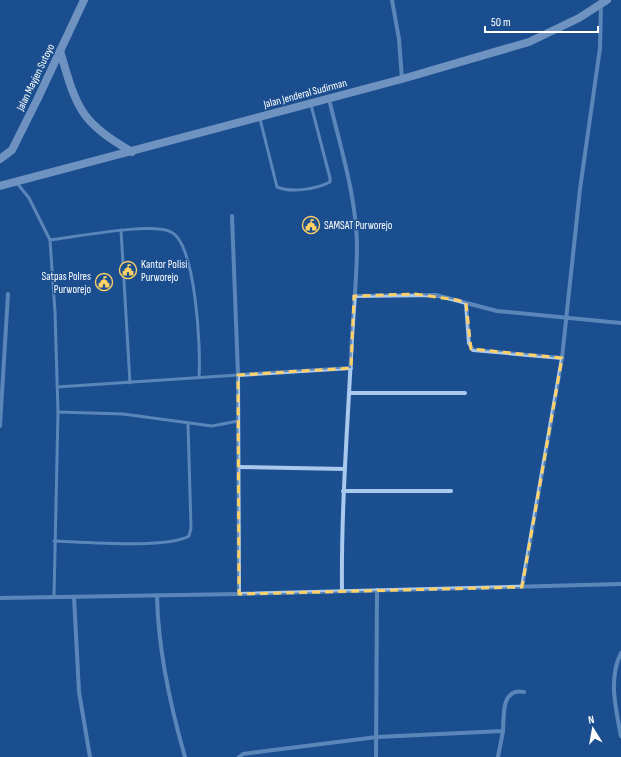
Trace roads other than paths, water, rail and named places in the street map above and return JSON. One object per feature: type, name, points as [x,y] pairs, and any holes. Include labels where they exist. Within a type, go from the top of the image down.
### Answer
[{"type":"main road","name":"Jalan Mayjen Sutoyo","points":[[0,159],[12,150],[84,0]]},
{"type":"main road","name":"Jalan Jenderal Sudirman","points":[[0,186],[402,79],[529,42],[579,18],[604,2]]},
{"type":"main road","points":[[60,50],[72,89],[89,120],[106,135],[132,152]]},
{"type":"street","points":[[392,0],[399,39],[402,79]]},
{"type":"street","points":[[522,587],[562,358],[580,190],[600,48],[604,2]]},
{"type":"street","points":[[329,98],[344,160],[354,211],[357,244],[350,393],[343,491],[342,591]]},
{"type":"street","points":[[232,216],[238,375],[239,594]]},
{"type":"street","points":[[0,426],[8,294]]},
{"type":"street","points":[[354,296],[436,295],[497,311],[621,323]]},
{"type":"street","points":[[466,303],[469,343],[473,350],[562,358]]},
{"type":"street","points":[[238,375],[351,368]]},
{"type":"street","points":[[350,393],[465,393]]},
{"type":"street","points":[[238,467],[345,469]]},
{"type":"street","points":[[343,491],[451,491]]},
{"type":"street","points":[[0,598],[239,594],[621,584]]},
{"type":"street","points":[[376,757],[377,590]]},
{"type":"street","points":[[157,595],[161,646],[173,717],[185,757]]},
{"type":"street","points":[[74,597],[79,692],[90,757]]},
{"type":"street","points":[[621,653],[614,674],[615,702],[621,736]]},
{"type":"street","points":[[498,757],[503,731],[504,708],[509,695],[516,691],[524,692]]},
{"type":"street","points":[[239,757],[243,754],[377,737],[503,731]]},
{"type":"lane","points":[[259,116],[277,187],[289,190],[324,185],[330,182],[330,178],[310,103]]},
{"type":"lane","points":[[16,182],[29,198],[50,240],[55,312],[58,412],[54,541],[54,597]]},
{"type":"lane","points":[[50,240],[122,230],[164,229],[173,232],[182,244],[190,263],[201,353],[199,377]]},
{"type":"lane","points":[[122,230],[130,383]]},
{"type":"lane","points":[[57,387],[238,375]]},
{"type":"lane","points":[[58,412],[123,414],[188,424],[212,426],[238,421]]},
{"type":"lane","points":[[54,541],[98,544],[170,542],[184,539],[189,536],[191,528],[188,424]]},
{"type":"place","name":"SAMSAT Purworejo","points":[[311,225]]},
{"type":"place","name":"Kantor Polisi Purworejo","points":[[128,270]]},
{"type":"place","name":"Satpas Polres Purworejo","points":[[104,282]]}]
